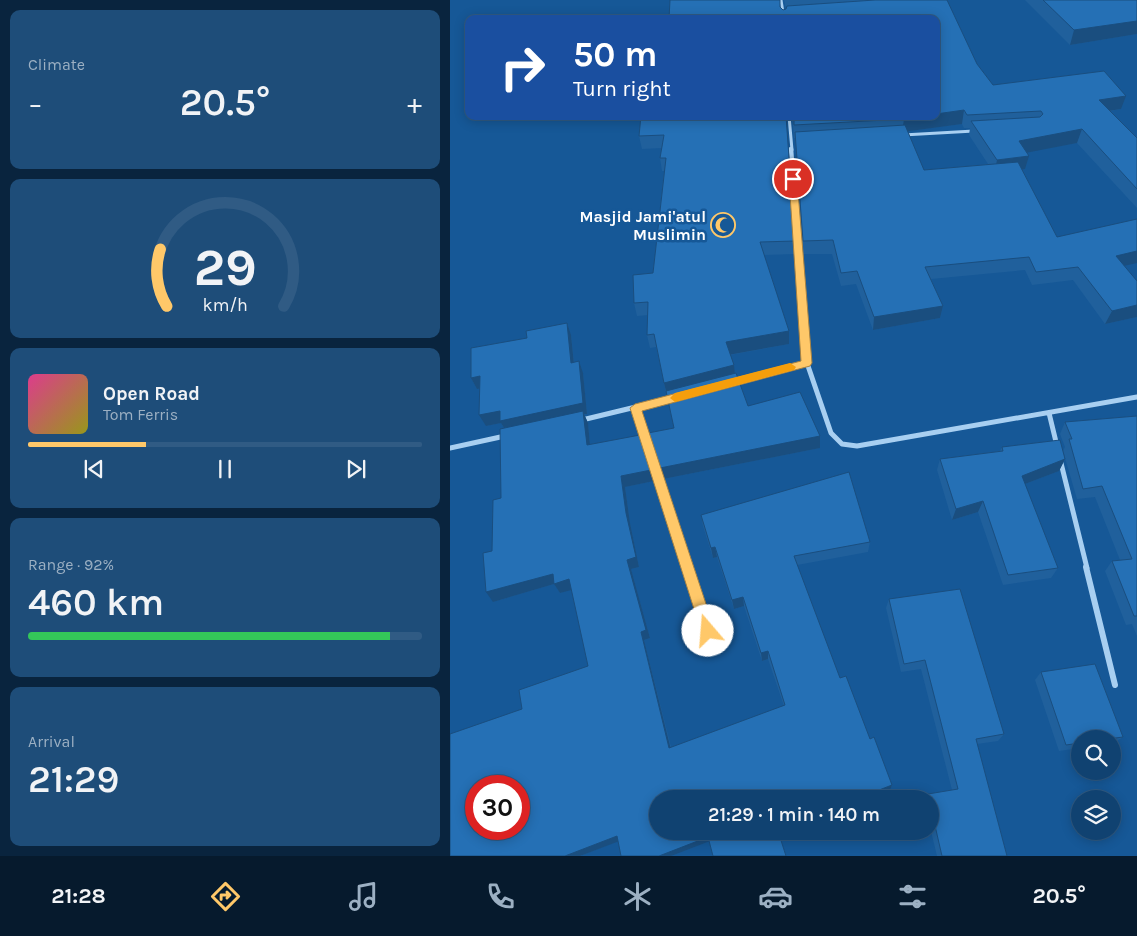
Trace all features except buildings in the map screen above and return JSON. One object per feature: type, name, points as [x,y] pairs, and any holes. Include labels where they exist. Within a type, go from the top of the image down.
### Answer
[{"type":"street","points":[[781,0],[783,15]]},
{"type":"street","points":[[789,120],[806,363],[831,434],[842,444],[857,446],[1137,397]]},
{"type":"street","points":[[898,136],[977,131]]},
{"type":"street","points":[[790,142],[800,142]]},
{"type":"street","points":[[730,383],[806,363]]},
{"type":"street","points":[[577,421],[683,396]]},
{"type":"street","points":[[635,408],[708,631]]},
{"type":"street","points":[[1049,412],[1115,685]]},
{"type":"street","points":[[450,448],[508,436]]},
{"type":"slow traffic","points":[[675,398],[790,367]]},
{"type":"place","name":"Masjid Jami'atul Muslimin","points":[[723,225]]},
{"type":"route","points":[[708,631],[635,408],[806,363],[793,179]]}]
